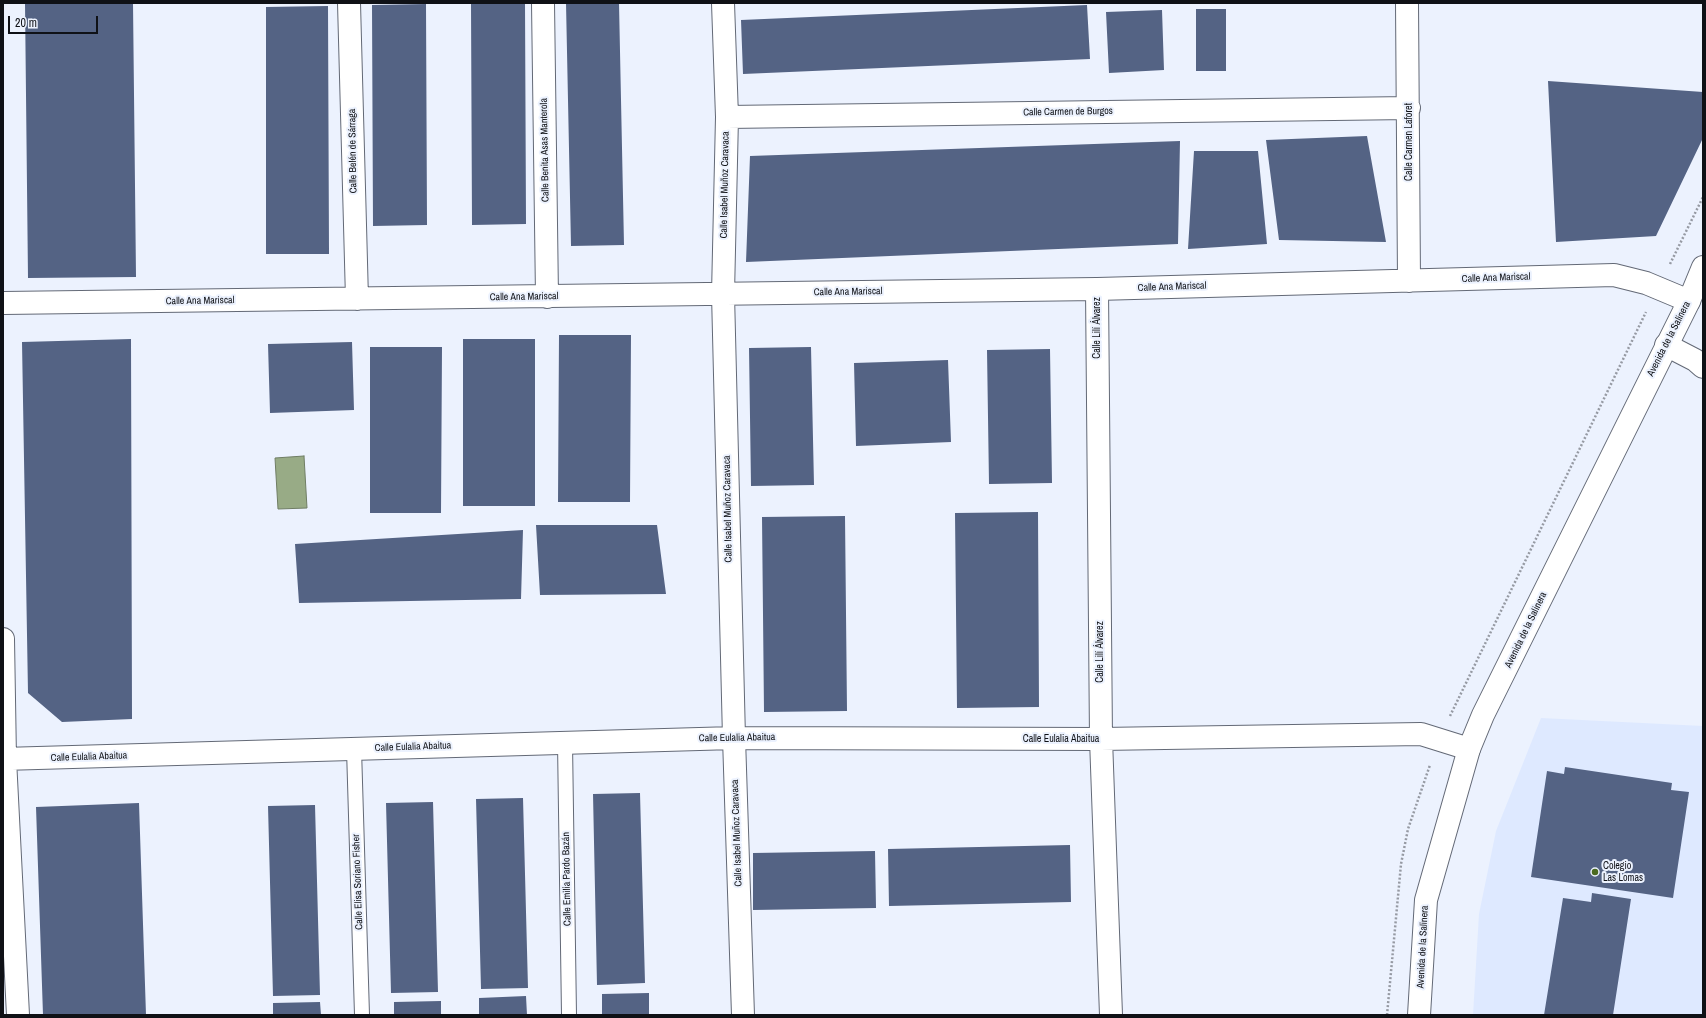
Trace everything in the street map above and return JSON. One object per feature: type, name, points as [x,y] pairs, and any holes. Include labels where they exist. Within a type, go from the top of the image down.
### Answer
[{"type":"street","name":"Calle Belén de Sárraga","points":[[349,3],[357,299]]},
{"type":"street","name":"Calle Benita Asas Manterola","points":[[543,3],[547,297]]},
{"type":"street","name":"Calle Isabel Muñoz Caravaca","points":[[723,3],[727,117],[723,294],[734,738],[743,1015]]},
{"type":"street","name":"Calle Carmen Laforet","points":[[1406,3],[1409,108],[1409,281]]},
{"type":"street","name":"Calle Carmen de Burgos","points":[[727,117],[1409,108]]},
{"type":"street","name":"Avenida de la Salinera","points":[[1419,1015],[1426,900],[1469,749],[1483,714],[1689,301],[1703,266]]},
{"type":"street","name":"Calle Ana Mariscal","points":[[3,304],[1097,289],[1614,275],[1646,283],[1689,301]]},
{"type":"street","name":"Calle Lilí Álvarez","points":[[1097,289],[1100,739],[1111,1015]]},
{"type":"street","points":[[1666,345],[1695,360],[1703,367]]},
{"type":"street","points":[[3,639],[4,759],[18,1015]]},
{"type":"street","name":"Calle Eulalia Abaitua","points":[[4,759],[734,738],[1100,739],[1421,734],[1469,749]]},
{"type":"lane","name":"Calle Emilia Pardo Bazán","points":[[565,743],[569,1015]]},
{"type":"lane","name":"Calle Elisa Soriano Fisher","points":[[354,749],[362,1015]]},
{"type":"shaded area","points":[[304,456],[307,508],[278,509],[275,458]]},
{"type":"shaded area","name":"Colegio Las Lomas","points":[[1541,718],[1703,726],[1703,1015],[1473,1015],[1479,914],[1496,831]]},
{"type":"building","points":[[25,3],[133,3],[136,277],[28,278]]},
{"type":"building","points":[[525,3],[526,224],[472,225],[471,4]]},
{"type":"building","points":[[566,3],[619,3],[624,245],[571,246]]},
{"type":"building","points":[[426,4],[427,225],[373,226],[372,5]]},
{"type":"building","points":[[1087,5],[1090,59],[743,74],[741,20]]},
{"type":"building","points":[[328,6],[329,254],[266,254],[266,7]]},
{"type":"building","points":[[1196,9],[1226,9],[1226,71],[1196,71]]},
{"type":"building","points":[[1162,10],[1164,70],[1109,73],[1106,12]]},
{"type":"building","points":[[1548,81],[1703,92],[1703,138],[1656,236],[1556,242]]},
{"type":"building","points":[[1367,136],[1386,242],[1279,240],[1266,140]]},
{"type":"building","points":[[1180,141],[1178,244],[746,262],[750,156]]},
{"type":"building","points":[[1194,151],[1258,151],[1267,244],[1188,249]]},
{"type":"building","points":[[559,335],[631,335],[630,502],[558,502]]},
{"type":"building","points":[[131,339],[132,719],[62,722],[28,693],[22,342]]},
{"type":"building","points":[[463,339],[535,339],[535,506],[463,506]]},
{"type":"building","points":[[352,342],[354,410],[270,413],[268,344]]},
{"type":"building","points":[[370,347],[442,347],[441,513],[370,513]]},
{"type":"building","points":[[811,347],[814,485],[751,486],[749,348]]},
{"type":"building","points":[[1050,349],[1052,483],[989,484],[987,350]]},
{"type":"building","points":[[948,360],[951,442],[856,446],[854,363]]},
{"type":"building","points":[[1038,512],[1039,707],[957,708],[955,513]]},
{"type":"building","points":[[845,516],[847,711],[764,712],[762,517]]},
{"type":"building","points":[[536,525],[657,525],[666,594],[540,595]]},
{"type":"building","points":[[523,530],[521,599],[299,603],[295,544]]},
{"type":"building","points":[[1565,767],[1672,783],[1671,790],[1689,792],[1673,898],[1531,877],[1547,771],[1564,774]]},
{"type":"building","points":[[640,793],[645,983],[597,985],[593,794]]},
{"type":"building","points":[[523,798],[528,988],[481,989],[476,799]]},
{"type":"building","points":[[433,802],[438,992],[391,993],[386,803]]},
{"type":"building","points":[[139,803],[146,1015],[43,1015],[36,807]]},
{"type":"building","points":[[315,805],[320,995],[273,996],[268,806]]},
{"type":"building","points":[[1070,845],[1071,902],[889,906],[888,849]]},
{"type":"building","points":[[875,851],[876,908],[753,910],[753,853]]},
{"type":"building","points":[[1592,893],[1631,899],[1613,1015],[1544,1015],[1563,898],[1591,902]]},
{"type":"building","points":[[649,993],[649,1015],[602,1015],[602,994]]},
{"type":"building","points":[[526,996],[527,1015],[479,1015],[479,998]]},
{"type":"building","points":[[441,1001],[441,1015],[394,1015],[394,1002]]},
{"type":"building","points":[[320,1002],[321,1015],[273,1015],[273,1003]]},
{"type":"place","name":"Colegio Las Lomas","points":[[1595,872]]}]
